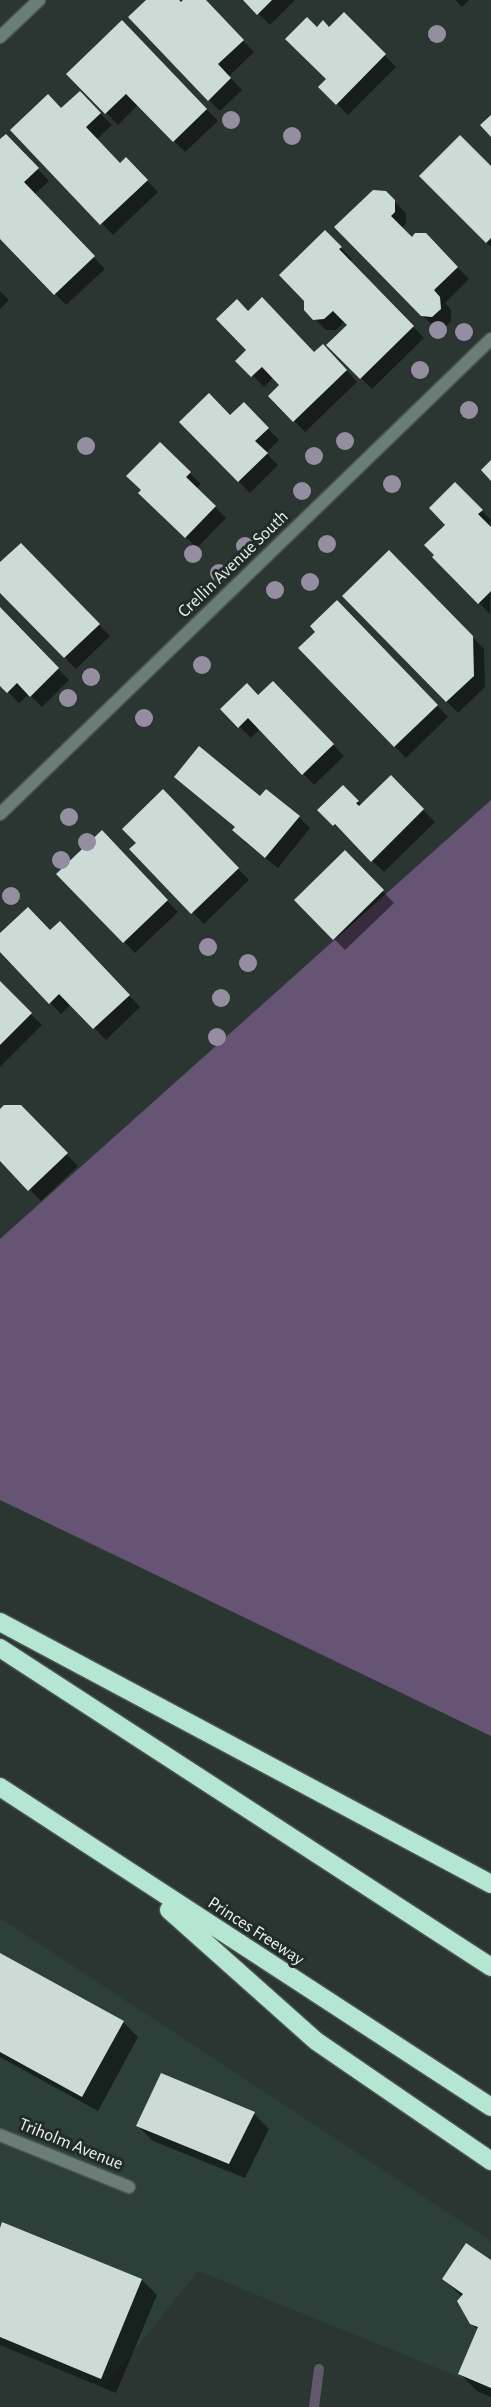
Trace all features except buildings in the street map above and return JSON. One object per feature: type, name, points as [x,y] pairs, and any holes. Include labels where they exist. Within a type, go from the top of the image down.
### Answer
[{"type":"highway","points":[[0,1622],[491,1884]]},
{"type":"highway","points":[[0,1648],[491,1967]]},
{"type":"highway","name":"Princes Freeway","points":[[0,1787],[491,2107]]},
{"type":"highway","points":[[126,1871],[316,2041],[491,2161]]},
{"type":"street","points":[[0,37],[39,0]]},
{"type":"street","name":"Crellin Avenue South","points":[[0,814],[491,339]]},
{"type":"street","name":"Triholm Avenue","points":[[0,2135],[129,2187]]},
{"type":"shaded area","points":[[491,800],[491,1736],[0,1500],[0,1239]]},
{"type":"shaded area","points":[[0,1918],[491,2241],[491,2390],[198,2271],[104,2388],[0,2345]]},
{"type":"waterway","points":[[314,2407],[319,2369]]}]
